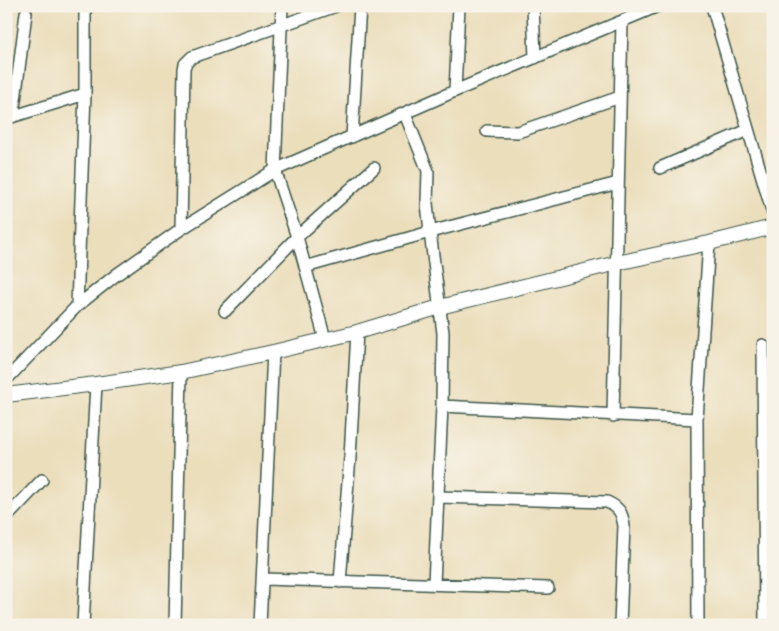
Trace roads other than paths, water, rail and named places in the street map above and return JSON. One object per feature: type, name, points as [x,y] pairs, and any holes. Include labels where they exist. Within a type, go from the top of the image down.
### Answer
[{"type":"street","points":[[77,306],[85,94],[85,6]]},
{"type":"street","points":[[282,6],[275,170],[297,237],[325,339]]},
{"type":"street","points":[[181,229],[185,64],[192,57],[336,6]]},
{"type":"street","points":[[352,137],[360,6]]},
{"type":"street","points":[[455,91],[459,6]]},
{"type":"street","points":[[533,6],[535,58]]},
{"type":"street","points":[[6,380],[77,306],[116,275],[181,229],[275,170],[455,91],[658,6]]},
{"type":"street","points":[[712,6],[773,214]]},
{"type":"street","points":[[26,13],[10,117],[85,94]]},
{"type":"street","points":[[613,416],[622,21]]},
{"type":"street","points":[[487,131],[518,132],[620,97]]},
{"type":"street","points":[[405,114],[428,172],[427,202],[443,333],[442,406],[434,584]]},
{"type":"street","points":[[660,168],[748,130]]},
{"type":"street","points":[[226,311],[297,237],[374,168]]},
{"type":"street","points":[[305,267],[618,183]]},
{"type":"street","points":[[6,395],[181,372],[273,352],[356,332],[440,307],[617,263],[709,244],[773,227]]},
{"type":"street","points":[[698,625],[697,419],[709,244]]},
{"type":"street","points":[[340,582],[350,457],[356,332]]},
{"type":"street","points":[[763,345],[766,625]]},
{"type":"street","points":[[260,625],[264,579],[273,352]]},
{"type":"street","points":[[175,625],[181,372]]},
{"type":"street","points":[[83,625],[96,384]]},
{"type":"street","points":[[442,406],[697,419]]},
{"type":"street","points":[[6,518],[42,480]]},
{"type":"street","points":[[438,497],[608,502],[618,507],[622,514],[624,526],[620,625]]},
{"type":"street","points":[[264,579],[548,588]]}]
